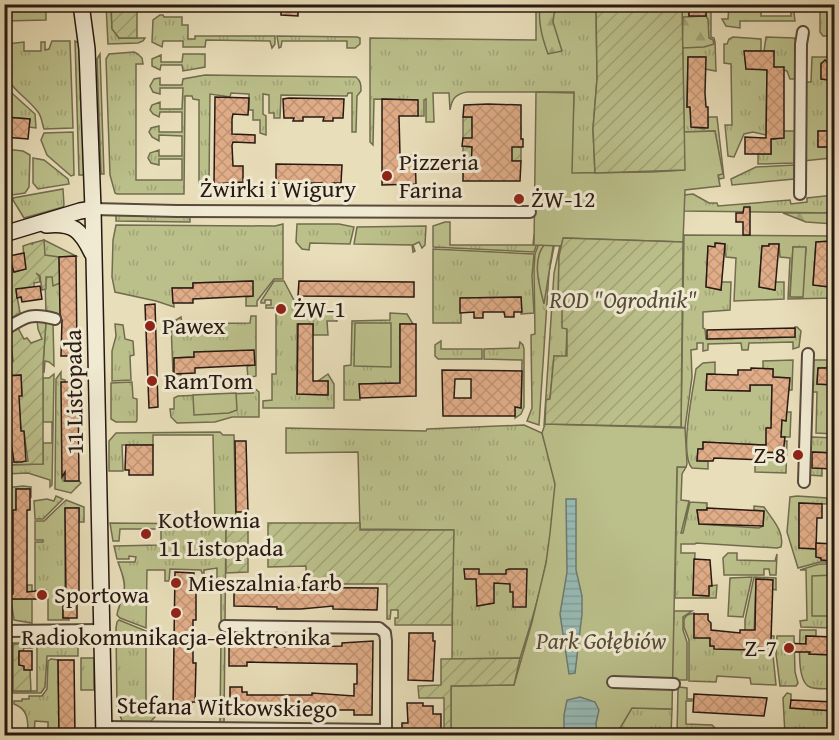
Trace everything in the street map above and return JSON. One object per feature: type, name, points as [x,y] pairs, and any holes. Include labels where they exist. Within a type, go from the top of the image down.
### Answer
[{"type":"main road","name":"11 Listopada","points":[[81,4],[87,49],[93,208],[104,731]]},
{"type":"main road","name":"11 Listopada","points":[[87,49],[91,4]]},
{"type":"main road","name":"Żwirki i Wigury","points":[[4,234],[93,208]]},
{"type":"main road","name":"Żwirki i Wigury","points":[[27,228],[55,224],[70,226],[81,233],[94,256]]},
{"type":"street","points":[[800,194],[803,32]]},
{"type":"street","name":"Żwirki i Wigury","points":[[93,208],[177,211],[530,212]]},
{"type":"street","points":[[4,330],[31,316],[39,315],[54,319]]},
{"type":"street","points":[[804,482],[808,354]]},
{"type":"street","points":[[81,631],[93,624],[101,607]]},
{"type":"street","name":"Stefana Witkowskiego","points":[[104,731],[386,733],[386,641],[385,633],[380,628],[225,626]]},
{"type":"street","points":[[4,630],[101,630]]},
{"type":"street","points":[[81,631],[93,637],[102,655]]},
{"type":"street","points":[[613,682],[674,684]]},
{"type":"green space","points":[[793,4],[795,21],[740,21],[740,28],[726,26],[722,19],[728,19],[729,5],[748,7],[761,5],[761,16],[791,16],[791,5]]},
{"type":"green space","points":[[4,5],[46,5],[46,20],[5,21]]},
{"type":"green space","points":[[106,5],[111,5],[112,28],[119,38],[145,38],[143,41],[108,44]]},
{"type":"green space","points":[[111,5],[137,5],[137,38],[119,38],[112,29]]},
{"type":"green space","points":[[536,5],[596,5],[597,79],[593,129],[595,173],[583,173],[571,178],[574,92],[467,92],[455,97],[450,110],[449,93],[433,93],[434,122],[426,122],[426,99],[424,100],[424,116],[418,116],[417,100],[374,99],[373,145],[370,142],[370,38],[536,40]]},
{"type":"green space","points":[[540,5],[559,5],[553,22],[562,51],[548,54],[541,30]]},
{"type":"green space","points":[[596,5],[682,5],[685,170],[595,173],[593,129],[597,79]]},
{"type":"green space","points":[[682,5],[689,5],[689,16],[706,16],[706,8],[711,8],[711,37],[715,42],[716,71],[705,69],[705,57],[688,57],[687,107],[690,107],[692,127],[704,129],[708,127],[708,117],[717,117],[724,178],[719,179],[718,175],[722,174],[715,131],[684,132]]},
{"type":"green space","points":[[824,5],[834,5],[834,36],[823,36],[820,32],[820,11],[824,10]]},
{"type":"green space","points":[[160,15],[182,17],[182,25],[188,25],[188,39],[195,39],[195,36],[275,36],[275,44],[272,48],[270,41],[206,40],[205,47],[183,47],[183,41],[163,41],[162,47],[152,42],[153,20]]},
{"type":"green space","points":[[706,16],[709,38],[714,44],[682,48],[683,17]]},
{"type":"green space","points":[[277,36],[357,37],[360,38],[360,44],[355,48],[347,48],[347,41],[282,41],[279,48]]},
{"type":"green space","points":[[733,37],[761,39],[761,51],[745,51],[746,69],[767,67],[766,135],[753,132],[744,134],[734,157],[728,156],[725,125],[732,125],[731,64],[724,63],[724,44],[727,44]]},
{"type":"green space","points":[[766,37],[794,38],[796,41],[796,79],[790,79],[787,71],[772,67],[774,51],[764,51]]},
{"type":"green space","points":[[52,41],[70,41],[73,128],[44,129],[39,114],[7,77],[4,52],[7,44],[24,42],[24,51],[41,51],[41,42],[45,42],[45,50],[49,49]]},
{"type":"green space","points":[[75,41],[79,43],[84,175],[79,175]]},
{"type":"green space","points":[[134,52],[142,58],[143,64],[136,64],[136,180],[182,180],[182,159],[159,159],[159,165],[151,163],[148,158],[150,153],[159,150],[159,156],[182,156],[182,136],[159,135],[159,141],[149,132],[151,128],[159,126],[159,132],[182,132],[182,112],[160,112],[159,117],[150,110],[152,105],[160,102],[160,109],[182,109],[183,88],[160,88],[160,94],[153,92],[150,86],[154,79],[160,78],[160,85],[182,85],[183,79],[205,75],[356,77],[359,80],[361,91],[357,96],[356,132],[352,132],[352,93],[348,93],[347,96],[281,95],[280,118],[274,118],[274,113],[269,113],[269,95],[263,94],[266,135],[260,133],[260,120],[253,120],[253,110],[249,110],[249,94],[231,93],[230,97],[210,94],[209,183],[199,183],[199,100],[193,99],[192,96],[185,96],[184,194],[117,194],[110,175],[106,59],[109,54]]},
{"type":"green space","points":[[828,52],[831,52],[831,63],[821,63],[821,79],[832,80],[834,86],[834,131],[818,131],[818,147],[829,147],[831,158],[803,161],[803,82],[811,82],[812,57],[827,57]]},
{"type":"green space","points":[[100,54],[104,174],[101,174],[97,59]]},
{"type":"green space","points":[[183,54],[205,54],[205,67],[183,71],[182,65],[161,65],[160,70],[152,66],[152,59],[161,55],[161,62],[182,62]]},
{"type":"green space","points":[[4,86],[35,114],[36,128],[29,127],[30,119],[5,117]]},
{"type":"green space","points":[[536,92],[574,93],[572,173],[684,170],[684,132],[715,131],[723,174],[718,175],[720,186],[685,190],[683,242],[564,238],[561,246],[534,245]]},
{"type":"green space","points":[[463,117],[472,117],[472,127],[521,127],[519,147],[521,147],[521,161],[472,159],[471,168],[463,168],[463,146],[467,146],[463,138]]},
{"type":"green space","points":[[784,131],[795,131],[794,163],[758,164],[758,154],[771,154],[771,139],[776,139]]},
{"type":"green space","points":[[73,132],[74,175],[71,176],[47,155],[41,140],[44,133]]},
{"type":"green space","points":[[5,149],[23,151],[30,155],[29,187],[25,193],[12,195],[5,188]]},
{"type":"green space","points":[[33,158],[44,160],[68,179],[69,184],[38,189],[33,183]]},
{"type":"green space","points":[[794,165],[794,179],[732,185],[731,179],[756,167]]},
{"type":"green space","points":[[63,189],[63,207],[24,218],[13,200],[13,198]]},
{"type":"green space","points":[[693,194],[709,203],[717,203],[718,206],[790,200],[791,204],[807,202],[807,198],[834,195],[834,213],[684,211],[684,195]]},
{"type":"green space","points":[[783,213],[834,213],[834,224],[806,222]]},
{"type":"green space","points":[[116,215],[190,215],[190,222],[116,221]]},
{"type":"green space","points":[[450,222],[450,245],[533,245],[534,235],[540,235],[534,252],[433,247],[433,226]]},
{"type":"green space","points":[[283,224],[283,279],[274,279],[257,301],[257,306],[246,306],[246,297],[253,296],[252,281],[193,283],[193,288],[173,288],[174,307],[115,292],[112,277],[113,240],[116,225],[275,226]]},
{"type":"green space","points":[[297,224],[339,224],[354,227],[350,244],[310,243],[309,250],[302,249],[296,242]]},
{"type":"green space","points":[[426,226],[425,245],[422,248],[419,242],[413,245],[415,251],[413,252],[412,245],[354,244],[357,227]]},
{"type":"green space","points":[[542,235],[556,237],[549,272],[539,425],[527,421],[532,408],[531,335],[535,334],[535,254]]},
{"type":"green space","points":[[684,235],[834,236],[834,255],[832,241],[816,242],[813,284],[828,287],[829,279],[834,279],[834,298],[788,299],[790,258],[780,257],[779,244],[769,244],[769,246],[762,246],[759,287],[775,290],[775,282],[784,282],[784,299],[734,301],[736,258],[726,257],[725,244],[716,243],[715,247],[708,246],[706,287],[721,290],[721,282],[731,282],[730,310],[703,312],[706,339],[795,337],[795,327],[797,327],[801,331],[799,347],[793,349],[793,342],[749,343],[748,350],[742,350],[741,343],[708,344],[708,350],[703,351],[703,343],[697,343],[697,349],[691,350],[692,377],[685,428],[681,427]],"holes":[[[793,247],[806,248],[802,297],[790,296]]]},
{"type":"green space","points":[[562,236],[559,256],[558,306],[562,306],[567,328],[566,357],[554,356],[550,399],[546,400],[544,426],[554,273]]},
{"type":"green space","name":"ROD \"Ogrodnik\"","points":[[563,238],[683,242],[681,427],[545,424],[546,400],[550,399],[554,356],[567,356],[567,329],[562,328],[562,307],[558,306],[559,256]]},
{"type":"green space","points":[[44,240],[76,256],[59,257],[61,318],[46,314]]},
{"type":"green space","points":[[44,240],[45,255],[59,257],[60,283],[53,286],[52,277],[46,277],[46,289],[42,290],[40,276],[36,273],[40,282],[34,283],[34,287],[16,290],[20,313],[5,323],[5,250],[10,249],[14,272],[25,269],[23,246]]},
{"type":"green space","points":[[551,242],[553,247],[544,304],[537,264],[541,249],[546,243]]},
{"type":"green space","points":[[793,247],[806,247],[803,297],[790,297]]},
{"type":"green space","points":[[433,249],[534,254],[532,276],[534,313],[521,314],[521,297],[461,298],[461,323],[433,323]]},
{"type":"green space","points":[[274,281],[284,281],[296,304],[300,305],[300,313],[328,311],[335,315],[337,321],[327,321],[328,335],[313,335],[313,324],[297,324],[297,394],[328,395],[328,381],[318,381],[328,374],[334,384],[334,408],[263,408],[263,401],[272,400],[272,374],[276,374],[276,308],[266,308],[266,305],[271,305],[271,300],[265,300],[265,303],[261,301]]},
{"type":"green space","points":[[390,313],[407,314],[413,324],[400,324],[400,383],[360,384],[360,400],[344,400],[344,366],[351,365],[352,321],[390,320]]},
{"type":"green space","points":[[251,316],[256,316],[256,376],[248,378],[247,366],[255,365],[194,352],[194,357],[174,358],[174,374],[181,374],[181,380],[176,380],[173,374],[171,323],[181,317],[182,324],[250,323]]},
{"type":"green space","points":[[37,320],[46,322],[43,365],[43,464],[5,465],[5,463],[28,461],[24,432],[21,431],[19,403],[5,407],[5,397],[22,395],[21,375],[5,375],[5,362],[13,361],[10,333],[18,328],[24,339],[27,338],[31,343],[42,339]]},
{"type":"green space","points":[[46,320],[53,322],[54,366],[45,361],[44,373],[43,365]]},
{"type":"green space","points":[[355,323],[391,323],[391,367],[354,366]]},
{"type":"green space","points":[[115,324],[123,325],[125,339],[133,341],[134,355],[130,356],[131,380],[112,381]]},
{"type":"green space","points":[[441,341],[441,349],[482,349],[482,359],[438,359],[435,356],[435,345]]},
{"type":"green space","points":[[520,342],[524,349],[524,407],[521,414],[515,418],[515,407],[521,407],[522,360],[484,359],[484,349],[519,348]]},
{"type":"green space","points":[[793,360],[792,390],[789,390],[789,378],[773,377],[773,369],[763,369],[763,361]]},
{"type":"green space","points":[[828,360],[827,368],[818,368],[817,384],[834,385],[834,434],[816,433],[817,392],[810,392],[811,362]]},
{"type":"green space","points":[[715,362],[715,374],[707,374],[706,390],[750,391],[750,385],[772,385],[771,420],[786,420],[786,412],[791,412],[790,437],[781,437],[774,428],[767,428],[766,445],[703,442],[703,449],[698,449],[697,460],[708,461],[708,469],[692,468],[688,461],[687,437],[696,369],[703,363]]},
{"type":"green space","points":[[61,372],[61,379],[65,380],[63,481],[81,483],[71,493],[55,489],[56,379]]},
{"type":"green space","points":[[54,374],[52,485],[50,487],[50,480],[28,473],[5,474],[7,479],[5,481],[4,465],[43,464],[43,443],[52,443],[52,422],[43,422],[43,378],[49,378]]},
{"type":"green space","points":[[132,382],[133,398],[137,399],[137,420],[136,422],[116,422],[111,419],[111,383]]},
{"type":"green space","points":[[253,387],[259,392],[259,417],[232,417],[215,422],[177,423],[171,417],[170,409],[174,409],[174,398],[178,396],[253,393]]},
{"type":"green space","points":[[236,393],[237,410],[229,413],[194,415],[193,395]]},
{"type":"green space","name":"Park Gołębiów","points":[[545,424],[685,428],[687,464],[686,467],[677,467],[672,709],[632,708],[616,735],[451,735],[451,686],[514,685],[546,563],[550,533],[555,484],[542,433]]},
{"type":"green space","points":[[524,425],[542,433],[555,481],[552,530],[539,595],[527,637],[520,658],[452,659],[453,530],[360,529],[358,452],[286,453],[286,428],[426,431],[427,429]]},
{"type":"green space","points":[[220,432],[223,435],[234,435],[236,524],[226,524],[225,623],[221,620],[221,585],[217,585],[217,568],[204,570],[204,573],[201,570],[170,569],[169,581],[165,581],[165,570],[147,570],[146,628],[120,618],[117,615],[124,584],[118,562],[135,562],[136,557],[117,559],[114,546],[161,545],[161,529],[120,529],[119,541],[113,541],[110,523],[215,524],[213,435],[153,435],[153,445],[122,445],[123,471],[109,471],[109,441],[116,433]]},
{"type":"green space","points":[[812,437],[834,438],[834,453],[813,452],[812,467],[822,468],[822,476],[808,475],[809,439]]},
{"type":"green space","points":[[784,441],[787,441],[786,473],[755,472],[755,460],[765,460],[765,452],[783,453]]},
{"type":"green space","points":[[677,467],[686,467],[682,474],[681,500],[689,501],[681,533],[683,533],[690,502],[707,503],[707,510],[697,510],[699,524],[759,528],[763,526],[764,511],[754,510],[754,506],[764,507],[781,536],[781,547],[777,548],[681,544],[681,553],[695,553],[693,595],[708,596],[709,586],[717,585],[716,598],[675,598]]},
{"type":"green space","points":[[31,487],[31,498],[30,489],[16,489],[16,510],[13,511],[13,599],[27,599],[27,585],[32,585],[32,623],[14,620],[12,606],[5,605],[5,488]]},
{"type":"green space","points":[[56,496],[63,499],[43,519],[35,519],[34,501],[47,499],[54,501]]},
{"type":"green space","points":[[790,497],[827,498],[827,504],[799,503],[799,548],[816,549],[816,557],[834,562],[820,562],[798,568],[787,532]]},
{"type":"green space","points":[[66,500],[84,507],[84,522],[79,522],[79,508],[65,508],[63,618],[69,618],[69,620],[48,620],[46,591],[39,591],[39,599],[35,599],[35,542],[43,542],[43,540],[35,540],[35,521],[44,521]]},
{"type":"green space","points":[[248,523],[248,572],[226,573],[226,524]]},
{"type":"green space","points":[[268,523],[360,523],[360,530],[454,530],[452,625],[395,625],[398,610],[391,610],[390,619],[387,619],[387,584],[306,584],[306,566],[268,567]]},
{"type":"green space","points":[[728,553],[737,553],[737,560],[775,561],[777,554],[776,575],[770,575],[769,569],[764,569],[764,575],[724,575],[723,558]]},
{"type":"green space","points":[[819,564],[834,564],[834,628],[801,627],[800,621],[807,620],[806,570],[800,570]]},
{"type":"green space","points":[[833,575],[830,616],[812,616],[812,576]]},
{"type":"green space","points":[[752,577],[743,617],[728,616],[730,578]]},
{"type":"green space","points":[[754,577],[776,578],[776,590],[772,589],[772,580],[756,579],[754,634],[745,633],[745,620]]},
{"type":"green space","points":[[674,611],[692,611],[683,617],[683,630],[687,642],[687,680],[671,680]]},
{"type":"green space","points":[[694,613],[694,637],[710,638],[710,646],[754,647],[761,643],[761,648],[768,648],[771,636],[774,636],[776,685],[751,684],[750,678],[717,676],[716,682],[689,681],[689,640],[684,627],[684,619],[687,615]]},
{"type":"green space","points":[[119,620],[146,631],[146,703],[148,703],[148,709],[155,709],[155,717],[149,723],[123,723],[117,708],[116,628]]},
{"type":"green space","points":[[225,629],[224,723],[220,723],[221,634]]},
{"type":"green space","points":[[800,630],[816,630],[816,636],[806,636],[805,651],[810,654],[834,655],[834,689],[812,688],[806,684],[800,661]]},
{"type":"green space","points":[[777,636],[794,636],[795,672],[798,683],[796,686],[780,686],[776,654]]},
{"type":"green space","points":[[11,643],[32,643],[13,645],[13,691],[37,691],[37,643],[61,643],[61,645],[78,643],[78,656],[47,656],[45,687],[41,693],[11,693]]},
{"type":"green space","points":[[13,644],[32,644],[32,648],[24,648],[19,652],[19,665],[30,670],[31,691],[13,691]]},
{"type":"green space","points":[[81,658],[94,658],[94,690],[81,690]]},
{"type":"green space","points":[[520,658],[514,685],[451,686],[451,735],[444,735],[444,698],[419,698],[418,686],[441,685],[441,659]]},
{"type":"green space","points":[[58,660],[59,735],[48,735],[48,722],[35,721],[34,733],[28,733],[25,712],[14,704],[14,701],[29,699],[29,696],[42,696],[47,689],[48,661]]},
{"type":"green space","points":[[679,687],[687,688],[687,699],[692,699],[692,701],[686,701],[686,724],[712,725],[716,729],[716,735],[694,733],[693,735],[677,735]]},
{"type":"green space","points":[[787,693],[791,694],[791,708],[834,711],[834,735],[785,735],[783,698]]},
{"type":"green space","points":[[631,708],[672,709],[671,735],[616,736]]},
{"type":"water","points":[[566,499],[576,499],[576,570],[582,596],[575,673],[569,674],[560,614],[567,572]]},
{"type":"water","points":[[580,697],[595,702],[599,710],[596,723],[597,735],[564,735],[567,700]]},
{"type":"building","points":[[281,4],[298,4],[298,16],[281,15]]},
{"type":"building","points":[[689,4],[706,4],[706,16],[689,16]]},
{"type":"building","points":[[744,51],[774,51],[774,67],[784,67],[784,138],[771,139],[771,154],[745,154],[745,137],[766,138],[767,70],[746,69]]},
{"type":"building","points":[[688,57],[706,57],[705,93],[708,128],[691,127],[690,107],[687,107]]},
{"type":"building","points":[[825,60],[834,63],[834,86],[829,80],[821,79],[821,64]]},
{"type":"building","points":[[215,97],[249,98],[248,115],[233,114],[232,119],[232,134],[255,135],[255,143],[233,142],[232,145],[233,166],[243,166],[243,182],[214,184]]},
{"type":"building","points":[[283,99],[344,99],[343,118],[323,121],[324,117],[303,117],[303,121],[293,121],[294,118],[284,118]]},
{"type":"building","points":[[382,99],[418,100],[418,116],[399,116],[400,155],[415,155],[416,184],[382,185]]},
{"type":"building","points":[[464,105],[521,105],[523,147],[512,147],[512,161],[521,161],[520,181],[463,181],[463,168],[471,168],[472,147],[462,146],[463,138],[472,138],[472,117],[463,117]]},
{"type":"building","points":[[4,117],[30,119],[28,139],[4,137]]},
{"type":"building","points":[[818,131],[834,131],[834,154],[827,147],[818,147]]},
{"type":"building","points":[[276,164],[342,165],[341,183],[322,185],[322,183],[276,183]]},
{"type":"building","points":[[744,207],[750,207],[750,235],[743,235],[743,222],[736,222],[736,213],[743,213]]},
{"type":"building","points":[[832,241],[829,287],[813,285],[816,242]]},
{"type":"building","points":[[715,243],[725,244],[721,290],[706,287],[708,246],[715,247]]},
{"type":"building","points":[[769,244],[779,244],[775,290],[759,287],[762,246],[769,246]]},
{"type":"building","points":[[24,253],[26,269],[14,272],[9,256]]},
{"type":"building","points":[[76,256],[77,356],[61,356],[59,257]]},
{"type":"building","points":[[253,281],[253,296],[193,299],[193,303],[173,303],[172,288],[193,288],[193,283]]},
{"type":"building","points":[[299,281],[414,282],[414,297],[298,296]]},
{"type":"building","points":[[40,286],[42,299],[22,302],[21,297],[17,298],[16,289]]},
{"type":"building","points":[[521,297],[522,312],[514,312],[514,317],[505,317],[504,312],[483,312],[483,318],[474,318],[474,312],[460,313],[460,298]]},
{"type":"building","points":[[155,304],[158,407],[149,408],[145,305]]},
{"type":"building","points":[[298,324],[313,324],[313,381],[328,381],[328,395],[297,394]]},
{"type":"building","points":[[400,324],[416,324],[416,396],[360,398],[359,384],[400,383]]},
{"type":"building","points":[[795,328],[795,337],[707,339],[707,330]]},
{"type":"building","points":[[254,350],[255,365],[195,368],[195,373],[174,374],[174,358],[194,357],[194,352]]},
{"type":"building","points":[[751,368],[773,369],[773,377],[790,378],[786,421],[782,420],[781,437],[785,437],[783,453],[765,452],[765,460],[714,458],[713,461],[697,461],[698,449],[703,449],[703,442],[766,445],[766,428],[771,428],[772,385],[750,385],[750,391],[706,390],[707,374],[738,375],[738,370],[751,370]]},
{"type":"building","points":[[818,368],[834,368],[834,385],[817,384]]},
{"type":"building","points":[[442,370],[522,371],[521,408],[515,407],[515,416],[443,416]],"holes":[[[455,379],[471,379],[471,398],[454,398]]]},
{"type":"building","points":[[21,375],[22,396],[19,396],[21,431],[24,431],[26,461],[14,462],[12,448],[9,449],[4,389],[7,389],[8,376]]},
{"type":"building","points":[[61,382],[78,382],[79,481],[65,481],[65,472],[62,477]]},
{"type":"building","points":[[235,441],[246,441],[248,512],[236,512]]},
{"type":"building","points":[[126,445],[153,445],[153,475],[129,475],[129,470],[125,470]]},
{"type":"building","points":[[812,452],[834,453],[834,469],[812,468]]},
{"type":"building","points":[[16,489],[30,489],[30,510],[27,510],[27,592],[46,590],[46,599],[10,599],[9,594],[13,594],[13,510],[16,510]]},
{"type":"building","points":[[799,503],[822,504],[822,518],[817,518],[816,549],[799,548]]},
{"type":"building","points":[[65,508],[79,508],[77,618],[63,618],[63,597],[66,597]]},
{"type":"building","points":[[707,508],[764,511],[763,526],[699,524],[697,510],[707,510]]},
{"type":"building","points":[[816,543],[834,544],[834,561],[821,560],[816,557]]},
{"type":"building","points":[[694,559],[710,560],[712,586],[709,586],[709,596],[693,595]]},
{"type":"building","points":[[464,569],[479,569],[479,574],[506,574],[506,570],[509,569],[527,569],[526,607],[513,607],[513,592],[510,592],[510,584],[494,583],[494,603],[477,606],[476,579],[465,579]]},
{"type":"building","points":[[175,572],[194,573],[193,582],[196,582],[196,620],[193,620],[193,663],[196,663],[195,702],[192,702],[192,711],[173,711]]},
{"type":"building","points":[[756,579],[773,580],[771,640],[769,640],[768,648],[714,649],[714,646],[710,646],[710,638],[694,638],[694,614],[708,614],[711,630],[740,633],[740,630],[755,630]]},
{"type":"building","points":[[234,587],[378,588],[377,610],[333,609],[333,606],[277,609],[277,607],[234,606]]},
{"type":"building","points":[[409,633],[433,633],[433,641],[435,641],[433,681],[408,680]]},
{"type":"building","points":[[806,636],[834,637],[834,655],[785,652],[785,643],[806,644]]},
{"type":"building","points":[[229,640],[247,640],[247,645],[272,645],[272,647],[342,646],[342,643],[373,641],[372,715],[354,715],[354,710],[321,710],[320,714],[306,714],[306,709],[247,709],[247,712],[230,712],[230,687],[242,687],[242,692],[247,692],[247,695],[312,695],[312,693],[354,696],[354,684],[357,684],[357,664],[247,662],[247,666],[229,666]]},
{"type":"building","points":[[19,651],[32,651],[32,670],[24,670],[24,666],[19,665]]},
{"type":"building","points":[[58,660],[74,660],[75,735],[59,735]]},
{"type":"building","points":[[694,694],[767,698],[764,716],[693,712]]},
{"type":"building","points":[[791,700],[834,702],[834,711],[790,708]]},
{"type":"building","points":[[407,703],[423,703],[423,706],[433,706],[433,714],[441,714],[441,735],[402,735],[402,723],[408,723]]},
{"type":"place","name":"Pizzeria Farina","points":[[387,176]]},
{"type":"place","name":"ŻW-12","points":[[519,199]]},
{"type":"place","name":"ŻW-1","points":[[281,309]]},
{"type":"place","name":"Pawex","points":[[150,326]]},
{"type":"place","name":"RamTom","points":[[152,381]]},
{"type":"place","name":"Z-8","points":[[798,455]]},
{"type":"place","name":"Kotłownia 11 Listopada","points":[[146,534]]},
{"type":"place","name":"Mieszalnia farb","points":[[176,583]]},
{"type":"place","name":"Sportowa","points":[[42,595]]},
{"type":"place","name":"Radiokomunikacja-elektronika","points":[[176,613]]},
{"type":"place","name":"Z-7","points":[[789,648]]}]
